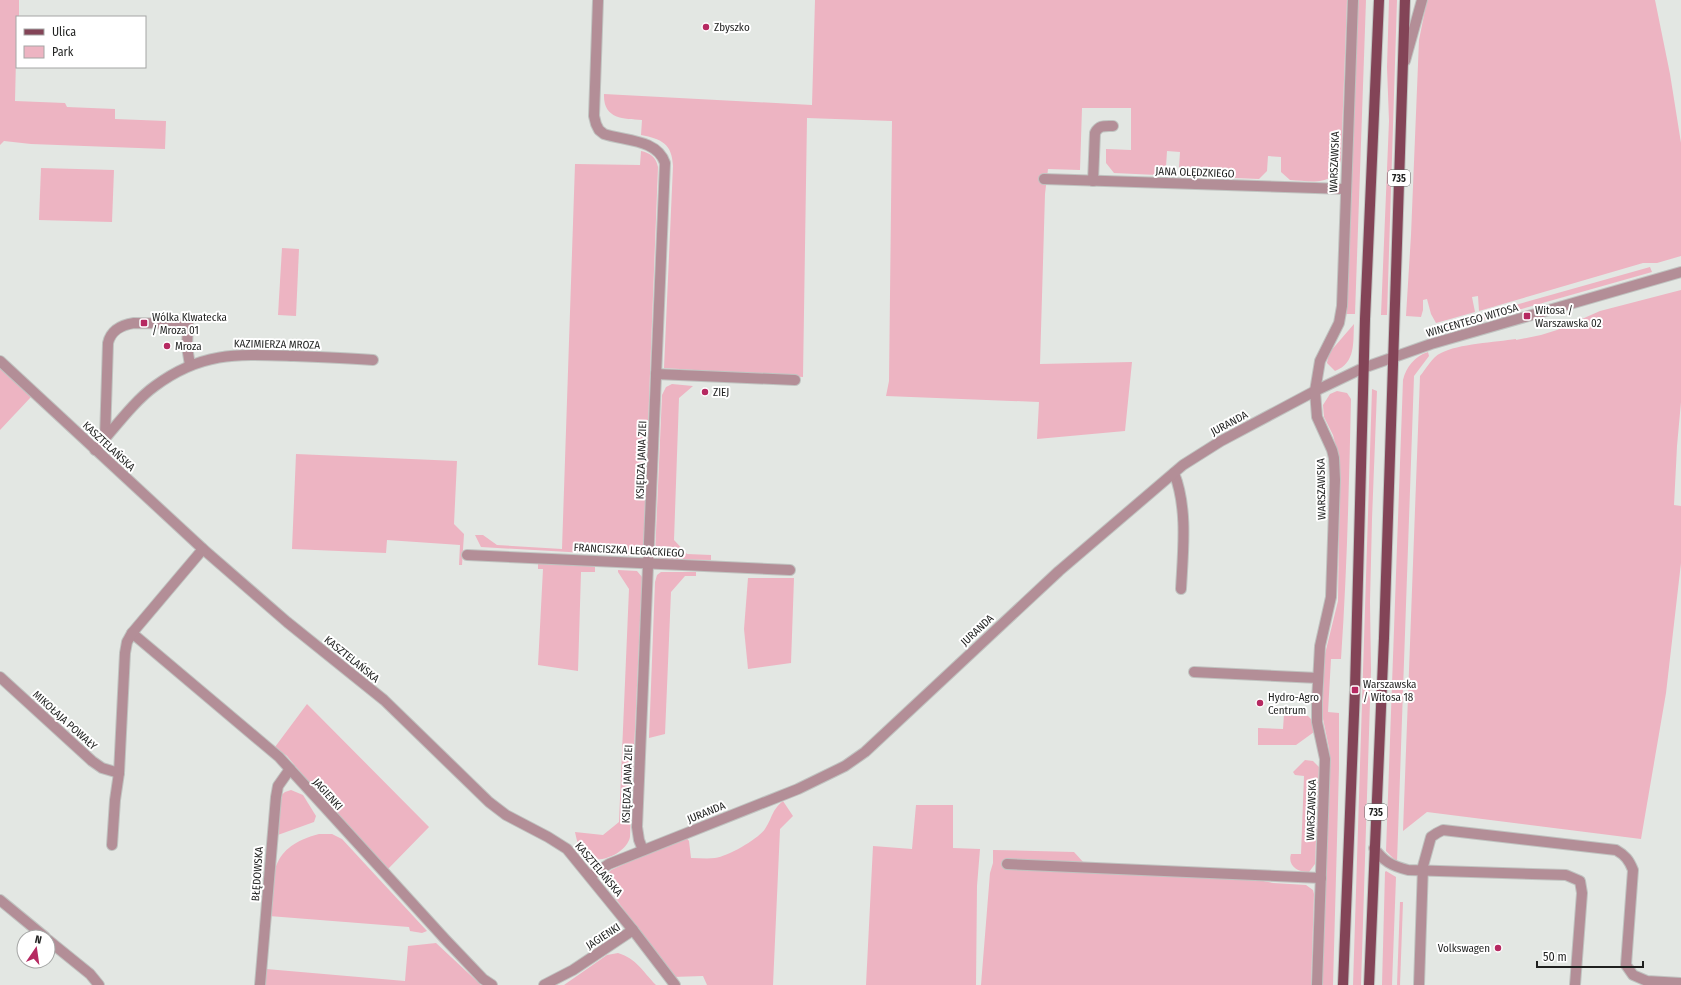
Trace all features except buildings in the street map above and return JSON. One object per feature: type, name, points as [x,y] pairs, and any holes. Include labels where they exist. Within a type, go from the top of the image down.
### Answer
[{"type":"main road","name":"735","points":[[1343,985],[1355,690],[1363,368],[1379,0]]},
{"type":"main road","name":"735","points":[[1369,985],[1384,646],[1405,0]]},
{"type":"street","name":"KSIĘDZA JANA ZIEI","points":[[598,0],[594,116],[596,124],[599,130],[604,134],[650,146],[658,150],[663,156],[665,163],[638,827],[639,840],[643,850]]},
{"type":"street","name":"WARSZAWSKA","points":[[1316,985],[1325,759],[1317,722],[1318,678],[1320,646],[1331,597],[1335,467],[1332,450],[1317,417],[1315,391],[1317,369],[1341,318],[1353,0]]},
{"type":"street","points":[[1402,71],[1422,0]]},
{"type":"street","points":[[1093,181],[1095,133],[1101,126],[1113,126]]},
{"type":"street","name":"JANA OLĘDZKIEGO","points":[[1044,179],[1345,188]]},
{"type":"street","name":"WINCENTEGO WITOSA","points":[[1363,368],[1431,344],[1681,272]]},
{"type":"street","points":[[105,438],[108,349],[112,333],[120,326],[134,323],[188,324],[187,347],[190,365]]},
{"type":"street","name":"KAZIMIERZA MROZA","points":[[95,450],[154,387],[190,365],[225,356],[247,354],[373,360]]},
{"type":"street","name":"KASZTELAŃSKA","points":[[0,361],[203,549],[287,622],[384,700],[489,802],[506,815],[560,844],[574,856],[675,985]]},
{"type":"street","name":"JURANDA","points":[[590,876],[609,864],[798,789],[845,766],[865,752],[1059,571],[1174,473],[1202,452],[1221,441],[1315,391],[1363,368]]},
{"type":"street","points":[[656,374],[795,380]]},
{"type":"street","points":[[1174,473],[1179,486],[1182,508],[1183,546],[1181,589]]},
{"type":"street","points":[[112,845],[115,800],[120,773],[124,664],[127,642],[132,633],[203,549]]},
{"type":"street","name":"FRANCISZKA LEGACKIEGO","points":[[467,555],[790,570]]},
{"type":"street","name":"JAGIENKI","points":[[132,633],[268,746],[445,939],[483,979],[492,985]]},
{"type":"street","points":[[1194,672],[1318,678]]},
{"type":"street","name":"MIKOŁAJA POWAŁY","points":[[0,677],[92,761],[102,768],[120,773]]},
{"type":"street","name":"BŁĘDOWSKA","points":[[260,985],[276,797],[278,786],[290,769]]},
{"type":"street","points":[[1419,985],[1423,871],[1431,837],[1443,830],[1616,850],[1623,854],[1630,861],[1633,870],[1626,965],[1633,975],[1647,981],[1681,983]]},
{"type":"street","points":[[1374,848],[1381,858],[1392,866],[1408,870],[1566,875],[1580,881],[1582,893],[1575,985]]},
{"type":"street","points":[[1007,864],[1320,878]]},
{"type":"street","points":[[0,900],[35,929]]},
{"type":"street","name":"JAGIENKI","points":[[544,985],[564,976],[633,930]]},
{"type":"street","points":[[56,946],[90,974],[99,985]]},
{"type":"green space","points":[[0,0],[19,0],[19,16],[16,16],[15,101],[65,103],[67,107],[115,109],[115,119],[166,121],[165,149],[31,144],[4,141],[0,145]]},
{"type":"green space","points":[[815,0],[1347,0],[1341,159],[1334,175],[1322,181],[1290,180],[1281,172],[1281,157],[1268,156],[1267,171],[1259,179],[1188,176],[1179,167],[1180,152],[1167,151],[1166,167],[1157,175],[1114,173],[1106,163],[1106,149],[1131,150],[1131,108],[1082,108],[1080,170],[1048,169],[1045,194],[1040,364],[1132,362],[1125,431],[1037,439],[1039,402],[886,396],[889,381],[892,121],[807,118],[803,377],[664,368],[673,166],[671,152],[664,144],[655,138],[641,135],[642,120],[621,118],[611,113],[607,108],[604,94],[812,105]]},
{"type":"green space","points":[[1358,0],[1366,0],[1355,314],[1346,314]]},
{"type":"green space","points":[[1389,0],[1397,0],[1387,315],[1381,315],[1389,121],[1387,67]]},
{"type":"green space","points":[[1427,0],[1655,0],[1670,74],[1681,143],[1681,256],[1657,263],[1643,263],[1479,311],[1478,296],[1472,297],[1475,312],[1436,323],[1431,314],[1427,299],[1423,300],[1421,317],[1406,316],[1419,40]]},
{"type":"green space","points":[[641,151],[652,156],[658,167],[643,554],[638,556],[481,547],[475,535],[483,535],[497,545],[562,549],[575,164],[640,165]]},
{"type":"green space","points":[[41,168],[114,170],[112,222],[39,220]]},
{"type":"green space","points":[[282,248],[299,249],[296,316],[278,315]]},
{"type":"green space","points":[[1650,267],[1652,272],[1433,334],[1437,327]]},
{"type":"green space","points":[[1681,290],[1681,402],[1674,505],[1681,506],[1681,563],[1666,693],[1641,839],[1427,812],[1403,831],[1420,376],[1435,357],[1457,347],[1516,340],[1541,335],[1557,330],[1600,311]]},
{"type":"green space","points":[[1354,324],[1353,345],[1350,357],[1347,363],[1335,371],[1327,363],[1329,353]]},
{"type":"green space","points":[[1428,352],[1429,356],[1414,376],[1397,862],[1386,851],[1403,380],[1406,371],[1415,359]]},
{"type":"green space","points":[[0,368],[31,397],[0,430]]},
{"type":"green space","points":[[672,384],[693,386],[679,398],[674,540],[687,554],[711,555],[711,560],[660,559],[655,555],[662,395],[666,387]]},
{"type":"green space","points":[[1372,389],[1377,391],[1372,519],[1370,602],[1371,670],[1361,985],[1353,985]]},
{"type":"green space","points":[[1337,391],[1347,393],[1351,399],[1346,561],[1341,659],[1331,659],[1328,712],[1339,713],[1339,768],[1333,985],[1322,985],[1330,765],[1329,748],[1322,714],[1325,654],[1338,601],[1340,463],[1333,435],[1324,417],[1323,405],[1330,394]]},
{"type":"green space","points":[[296,454],[457,461],[454,524],[464,534],[462,565],[459,565],[460,545],[387,540],[386,553],[292,549]]},
{"type":"green space","points":[[538,563],[595,566],[595,572],[581,572],[578,671],[538,665],[543,569],[538,569]]},
{"type":"green space","points":[[618,570],[637,571],[642,577],[630,837],[624,848],[613,856],[593,859],[587,857],[582,852],[575,832],[603,835],[619,822],[629,589]]},
{"type":"green space","points":[[661,572],[696,572],[696,576],[685,576],[671,592],[665,734],[649,738],[655,582],[657,575]]},
{"type":"green space","points":[[748,578],[794,578],[791,663],[748,669],[744,629]]},
{"type":"green space","points":[[307,704],[429,827],[388,869],[327,804],[287,756],[275,747]]},
{"type":"green space","points":[[1284,714],[1308,716],[1311,719],[1314,732],[1296,745],[1258,745],[1258,728],[1283,729]]},
{"type":"green space","points":[[1305,760],[1313,761],[1319,767],[1315,864],[1309,872],[1301,871],[1295,868],[1292,865],[1290,858],[1291,854],[1301,854],[1304,776],[1295,775],[1293,772]]},
{"type":"green space","points":[[291,790],[303,795],[316,816],[314,822],[275,836],[278,798],[285,792]]},
{"type":"green space","points":[[783,801],[793,816],[780,829],[773,985],[707,985],[703,976],[672,977],[606,885],[606,877],[611,870],[685,836],[689,841],[691,858],[715,858],[735,851],[750,842],[765,829],[772,814]]},
{"type":"green space","points":[[916,805],[953,805],[953,848],[980,849],[977,886],[976,985],[866,985],[873,846],[912,849]]},
{"type":"green space","points":[[319,834],[332,834],[342,839],[427,931],[422,933],[410,931],[409,927],[269,916],[274,875],[277,864],[283,854],[291,846],[303,839]]},
{"type":"green space","points":[[993,850],[1074,852],[1085,864],[1306,885],[1313,890],[1314,894],[1311,985],[981,985]]},
{"type":"green space","points":[[1386,871],[1396,877],[1392,985],[1382,985]]},
{"type":"green space","points":[[1400,902],[1403,902],[1400,985],[1397,985]]},
{"type":"green space","points":[[436,943],[481,985],[265,985],[266,969],[405,981],[408,946]]},
{"type":"green space","points":[[618,953],[635,962],[656,985],[564,985],[607,955]]},
{"type":"place","name":"Zbyszko","points":[[706,27]]},
{"type":"place","name":"Witosa / Warszawska 02","points":[[1527,316]]},
{"type":"place","name":"Wólka Klwatecka / Mroza 01","points":[[144,323]]},
{"type":"place","name":"Mroza","points":[[167,346]]},
{"type":"place","name":"ZIEJ","points":[[705,392]]},
{"type":"place","name":"Warszawska / Witosa 18","points":[[1355,690]]},
{"type":"place","name":"Hydro-Agro Centrum","points":[[1260,703]]},
{"type":"place","name":"Volkswagen","points":[[1498,948]]}]
